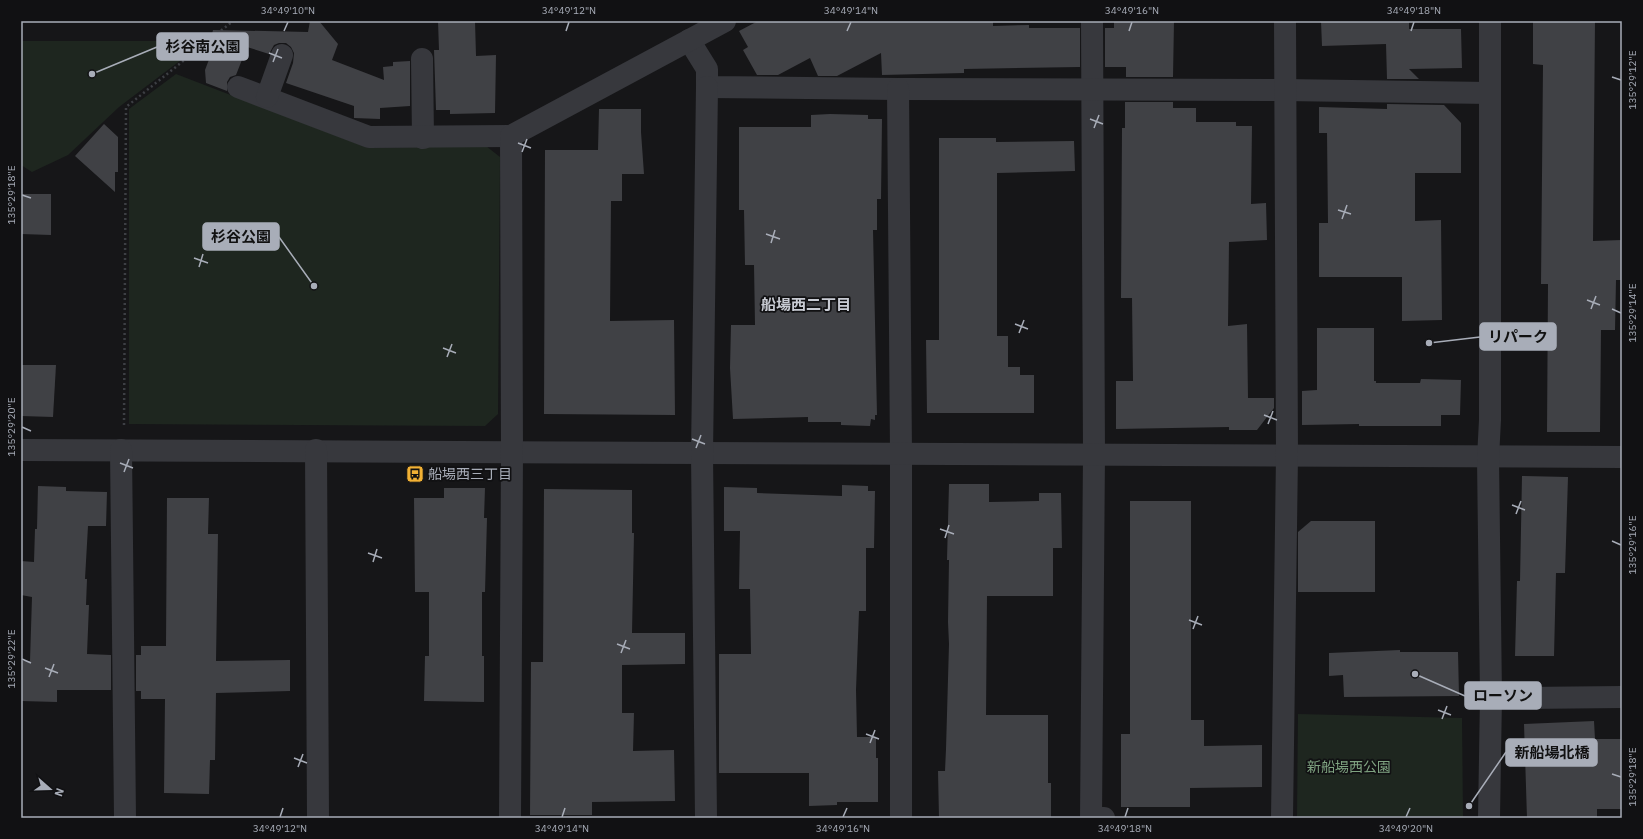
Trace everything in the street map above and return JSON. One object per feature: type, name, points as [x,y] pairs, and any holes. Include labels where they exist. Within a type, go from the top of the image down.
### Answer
[{"type":"street","points":[[238,87],[369,137],[423,138],[511,136],[726,21]]},
{"type":"street","points":[[1092,21],[1094,454],[1091,818],[1104,818]]},
{"type":"street","points":[[1282,818],[1287,455],[1284,90],[1285,21]]},
{"type":"street","points":[[1489,818],[1491,696],[1488,458],[1490,420],[1490,21]]},
{"type":"street","points":[[689,40],[707,69],[702,454],[706,818]]},
{"type":"street","points":[[267,98],[282,55]]},
{"type":"street","points":[[422,59],[423,138]]},
{"type":"street","points":[[707,87],[1284,90],[1489,93]]},
{"type":"street","points":[[898,89],[901,453],[901,818]]},
{"type":"street","points":[[510,818],[512,453],[511,136]]},
{"type":"street","points":[[21,450],[123,440],[316,450],[512,453],[901,453],[1287,455],[1488,458],[1622,457]]},
{"type":"street","points":[[123,440],[125,818]]},
{"type":"street","points":[[316,450],[318,818]]},
{"type":"street","points":[[1491,696],[1518,698],[1622,697]]},
{"type":"path","points":[[123,440],[126,107],[234,21]]},
{"type":"green space","points":[[21,41],[206,41],[119,107],[68,155],[32,172],[21,165]]},
{"type":"green space","points":[[176,74],[368,148],[486,146],[500,157],[498,414],[485,426],[129,424],[129,109]]},
{"type":"green space","name":"新船場西公園","points":[[1298,714],[1462,718],[1463,818],[1297,818]]},
{"type":"building","points":[[310,21],[319,21],[338,44],[332,60],[384,80],[383,67],[393,66],[393,62],[410,61],[410,106],[380,108],[380,119],[354,118],[354,106],[286,83],[293,63],[294,53],[291,47],[286,43],[274,45],[269,54],[247,47],[236,75],[230,77],[227,82],[227,91],[206,83],[205,70],[218,36],[212,34],[213,30],[308,32]]},
{"type":"building","points":[[438,21],[475,21],[476,56],[496,55],[495,113],[450,114],[450,110],[436,110],[434,50],[439,50]]},
{"type":"building","points":[[758,21],[993,21],[993,26],[1029,25],[1029,28],[1080,28],[1080,67],[964,69],[964,73],[882,75],[881,53],[837,76],[818,76],[810,58],[778,75],[757,75],[743,50],[748,47],[739,31]]},
{"type":"building","points":[[1114,21],[1174,21],[1173,77],[1126,77],[1126,67],[1105,67],[1105,28],[1114,28]]},
{"type":"building","points":[[1321,21],[1409,21],[1409,29],[1461,29],[1462,68],[1409,69],[1419,79],[1387,79],[1386,44],[1322,46]]},
{"type":"building","points":[[1533,21],[1595,21],[1593,241],[1622,240],[1622,280],[1616,280],[1615,330],[1601,330],[1600,432],[1547,432],[1548,284],[1541,284],[1543,65],[1533,64]]},
{"type":"building","points":[[1125,102],[1173,102],[1173,108],[1196,108],[1196,122],[1236,122],[1236,126],[1252,126],[1251,204],[1266,203],[1267,240],[1229,242],[1228,326],[1247,324],[1248,398],[1274,398],[1274,408],[1257,430],[1229,430],[1229,427],[1116,429],[1116,381],[1133,381],[1132,298],[1121,298],[1122,128],[1125,128]]},
{"type":"building","points":[[1387,104],[1444,105],[1461,123],[1461,173],[1415,173],[1415,221],[1441,220],[1442,320],[1402,321],[1402,277],[1319,277],[1319,223],[1328,223],[1327,133],[1319,133],[1319,107],[1387,109]]},
{"type":"building","points":[[599,109],[641,109],[644,174],[622,174],[622,201],[611,201],[610,321],[674,320],[675,415],[544,414],[545,150],[598,150]]},
{"type":"building","points":[[811,115],[868,115],[868,119],[882,119],[881,199],[877,199],[877,230],[873,230],[877,415],[875,415],[875,420],[871,419],[870,426],[841,425],[841,422],[808,422],[808,417],[733,419],[730,368],[731,325],[755,325],[754,265],[745,265],[744,210],[739,210],[739,127],[811,127]]},
{"type":"building","points":[[104,124],[118,137],[118,172],[115,172],[115,192],[75,156]]},
{"type":"building","points":[[939,138],[996,138],[996,142],[1074,141],[1075,171],[997,173],[997,336],[1008,336],[1008,367],[1020,367],[1020,375],[1034,375],[1034,413],[927,413],[926,340],[939,340]]},
{"type":"building","points":[[21,194],[51,194],[51,235],[21,234]]},
{"type":"building","points":[[1317,328],[1374,328],[1374,381],[1376,381],[1376,383],[1420,383],[1421,379],[1461,380],[1460,415],[1441,415],[1441,426],[1359,426],[1359,424],[1302,425],[1302,391],[1317,390]]},
{"type":"building","points":[[21,365],[56,365],[53,417],[21,416]]},
{"type":"building","points":[[1522,476],[1568,477],[1565,573],[1556,573],[1554,656],[1515,656],[1517,581],[1520,581]]},
{"type":"building","points":[[949,484],[989,484],[989,502],[1039,501],[1039,493],[1061,493],[1062,548],[1053,548],[1053,596],[987,596],[986,715],[1048,715],[1048,783],[1051,783],[1051,818],[939,818],[938,771],[945,771],[946,749],[949,644],[949,560],[947,560]]},
{"type":"building","points":[[842,485],[868,486],[868,491],[875,491],[874,548],[866,548],[866,611],[859,611],[856,690],[857,737],[876,737],[876,758],[878,758],[878,802],[837,802],[837,805],[809,806],[809,773],[719,773],[719,654],[751,654],[750,589],[739,589],[740,531],[724,531],[724,487],[757,488],[757,493],[842,496]]},
{"type":"building","points":[[38,486],[66,487],[66,491],[107,492],[106,526],[88,526],[85,579],[87,579],[86,605],[89,605],[87,654],[111,655],[111,690],[57,690],[57,702],[21,701],[21,661],[30,661],[32,597],[21,595],[21,561],[34,562],[35,529],[37,529]]},
{"type":"building","points":[[444,488],[485,488],[484,518],[487,518],[485,592],[482,592],[484,702],[424,701],[425,656],[429,656],[429,592],[415,592],[414,498],[444,498]]},
{"type":"building","points":[[544,489],[632,490],[632,533],[634,533],[632,633],[685,633],[685,664],[622,665],[622,713],[634,713],[633,751],[674,750],[675,801],[592,802],[592,815],[530,815],[531,662],[543,662]]},
{"type":"building","points":[[167,498],[209,498],[208,534],[218,534],[216,661],[290,660],[290,691],[216,693],[215,760],[210,760],[209,794],[164,793],[165,699],[141,699],[141,691],[136,691],[136,655],[141,655],[141,646],[166,646]]},
{"type":"building","points":[[1130,501],[1191,501],[1191,720],[1204,720],[1204,746],[1262,745],[1262,787],[1190,788],[1190,807],[1121,807],[1121,734],[1130,734]]},
{"type":"building","points":[[1311,521],[1375,521],[1375,592],[1298,592],[1298,532]]},
{"type":"building","points":[[1400,650],[1400,652],[1458,652],[1459,696],[1344,697],[1343,675],[1329,676],[1329,653]]},
{"type":"building","points":[[1594,721],[1595,739],[1622,739],[1622,809],[1597,809],[1597,818],[1527,818],[1524,724]]},
{"type":"place","name":"杉谷南公園","points":[[92,74]]},
{"type":"place","name":"杉谷公園","points":[[314,286]]},
{"type":"place","name":"リパーク","points":[[1429,343]]},
{"type":"place","name":"船場西三丁目","points":[[415,474]]},
{"type":"place","name":"ローソン","points":[[1415,674]]},
{"type":"place","name":"新船場北橋","points":[[1469,806]]},
{"type":"district","name":"船場西二丁目","points":[[806,305]]}]
